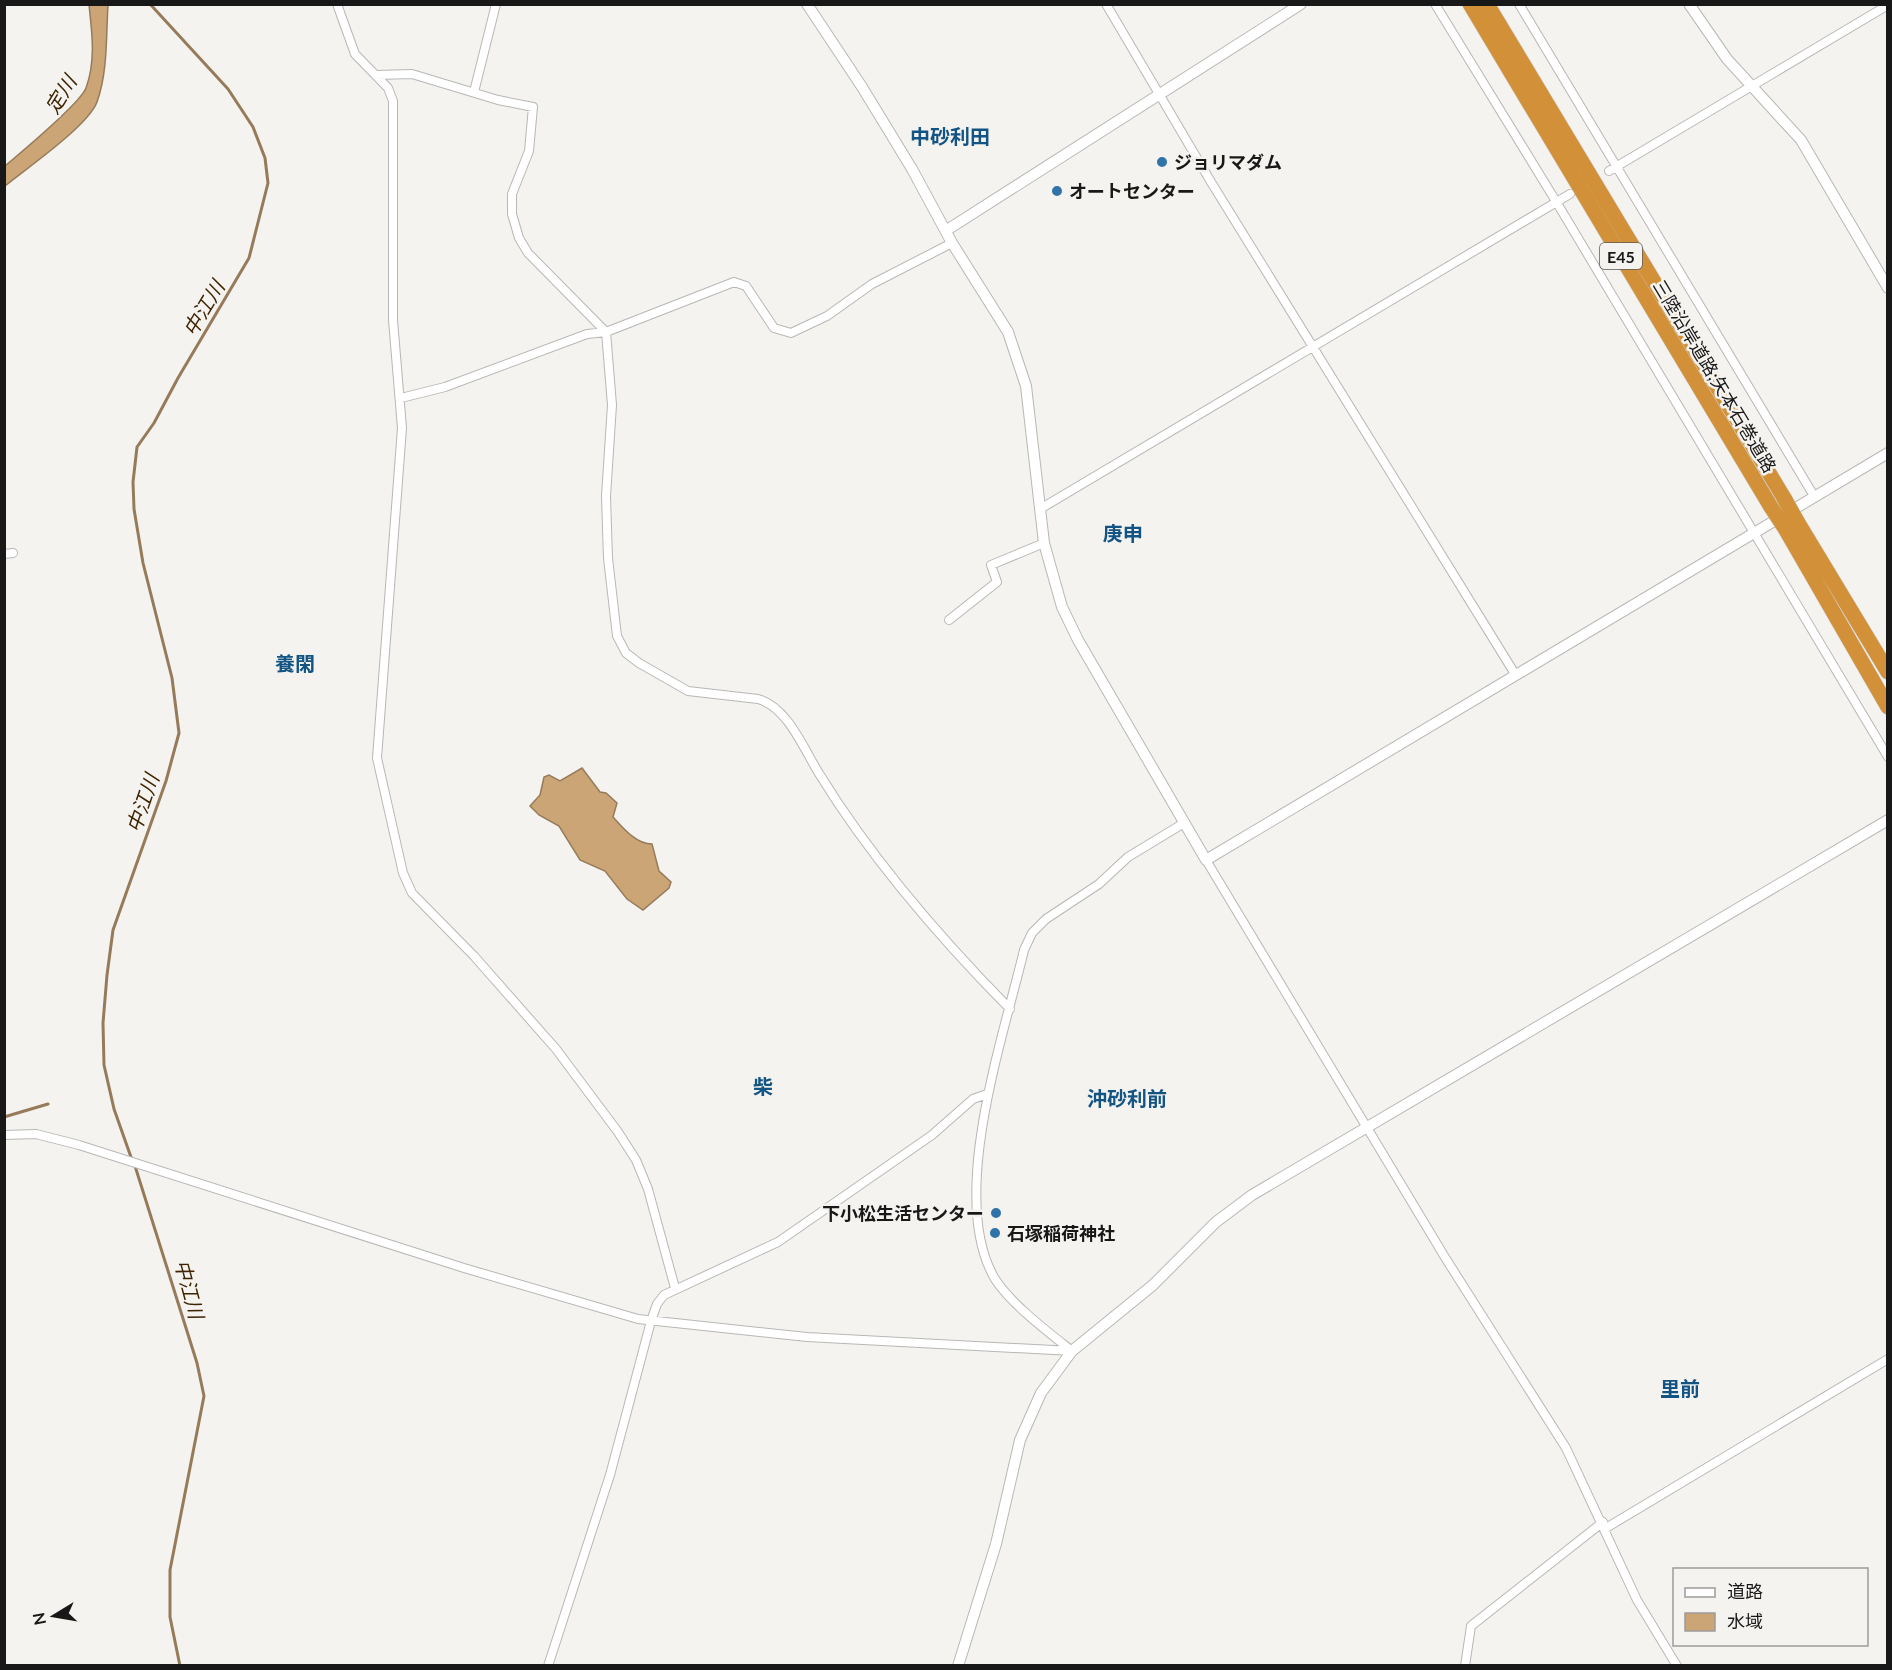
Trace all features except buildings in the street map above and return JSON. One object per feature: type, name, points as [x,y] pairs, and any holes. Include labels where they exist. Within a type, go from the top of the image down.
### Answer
[{"type":"highway","name":"三陸沿岸道路;矢本石巻道路","points":[[1470,4],[1792,526],[1887,672]]},
{"type":"highway","name":"三陸沿岸道路;矢本石巻道路","points":[[1487,4],[1778,503]]},
{"type":"highway","name":"三陸沿岸道路;矢本石巻道路","points":[[1792,526],[1887,707]]},
{"type":"street","points":[[337,4],[355,54],[388,88],[393,101],[393,320],[401,398],[401,446],[377,758],[403,873],[412,893],[474,956],[556,1049],[618,1132],[636,1160],[648,1189],[675,1288]]},
{"type":"street","points":[[474,92],[496,4]]},
{"type":"street","points":[[807,4],[862,87],[952,243],[1008,332],[1020,361],[1028,394],[1044,543],[1062,607],[1078,640],[1184,823],[1366,1127],[1522,1381],[1566,1448],[1604,1525],[1637,1600],[1677,1665]]},
{"type":"street","points":[[1106,4],[1211,182],[1515,674]]},
{"type":"street","points":[[946,230],[1301,4]]},
{"type":"street","points":[[1435,4],[1557,203],[1887,757]]},
{"type":"street","points":[[1519,4],[1612,169],[1815,496]]},
{"type":"street","points":[[1689,4],[1727,59],[1801,140],[1887,288]]},
{"type":"street","points":[[1612,169],[1887,5]]},
{"type":"street","points":[[376,75],[412,74],[533,107],[529,151],[512,194],[512,214],[519,238],[528,253],[606,332],[612,405],[606,496],[608,558],[617,636],[627,653],[658,676],[688,691],[758,699],[768,702],[782,714],[824,782],[886,869],[955,953],[1010,1009]]},
{"type":"street","points":[[1040,509],[1570,194]]},
{"type":"street","points":[[401,398],[445,387],[587,334],[606,332],[734,282],[746,286],[774,328],[791,333],[827,316],[872,284],[952,243]]},
{"type":"street","points":[[1206,860],[1887,453]]},
{"type":"street","points":[[949,620],[997,582],[992,566],[1044,543]]},
{"type":"street","points":[[958,1665],[996,1545],[1020,1440],[1041,1393],[1072,1351],[1153,1285],[1216,1222],[1252,1195],[1887,820]]},
{"type":"street","points":[[1072,1351],[1018,1304],[996,1280],[984,1251],[978,1226],[978,1154],[987,1094],[1024,950],[1032,933],[1046,919],[1099,884],[1128,857],[1184,823]]},
{"type":"street","points":[[549,1665],[610,1475],[657,1304],[664,1295],[675,1288],[778,1242],[932,1135],[973,1099],[987,1094]]},
{"type":"street","points":[[4,1134],[36,1134],[116,1157],[464,1268],[651,1321],[807,1337],[1072,1351]]},
{"type":"street","points":[[1465,1665],[1471,1626],[1604,1525],[1887,1359]]},
{"type":"water","points":[[89,5],[108,5],[105,66],[97,102],[82,123],[70,134],[5,186],[5,166],[62,116],[86,88],[92,57]]},
{"type":"water","points":[[582,768],[600,792],[606,793],[617,803],[613,817],[621,826],[635,838],[652,844],[659,871],[671,882],[669,888],[643,910],[627,899],[605,871],[580,860],[559,826],[539,815],[530,806],[540,795],[544,777],[549,775],[560,781]]},
{"type":"waterway","name":"中江川","points":[[132,1160],[114,1109],[104,1065],[103,1023],[107,975],[113,930],[166,781],[179,733],[172,678],[143,563],[134,509],[133,482],[137,447],[154,423],[249,258],[268,183],[265,158],[253,127],[228,89],[150,4]]},
{"type":"waterway","points":[[4,1117],[48,1104]]},
{"type":"waterway","name":"中江川","points":[[135,1166],[197,1363],[204,1396],[170,1570],[170,1617],[180,1666]]},
{"type":"place","name":"ジョリマダム","points":[[1162,162]]},
{"type":"place","name":"オートセンター","points":[[1057,191]]},
{"type":"place","name":"下小松生活センター","points":[[996,1213]]},
{"type":"place","name":"石塚稲荷神社","points":[[995,1233]]},
{"type":"district","name":"中砂利田","points":[[950,136]]},
{"type":"district","name":"庚申","points":[[1123,533]]},
{"type":"district","name":"養閑","points":[[295,663]]},
{"type":"district","name":"柴","points":[[763,1086]]},
{"type":"district","name":"沖砂利前","points":[[1127,1098]]},
{"type":"district","name":"里前","points":[[1680,1388]]},
{"type":"water label","name":"定川","points":[[60,94]]}]
